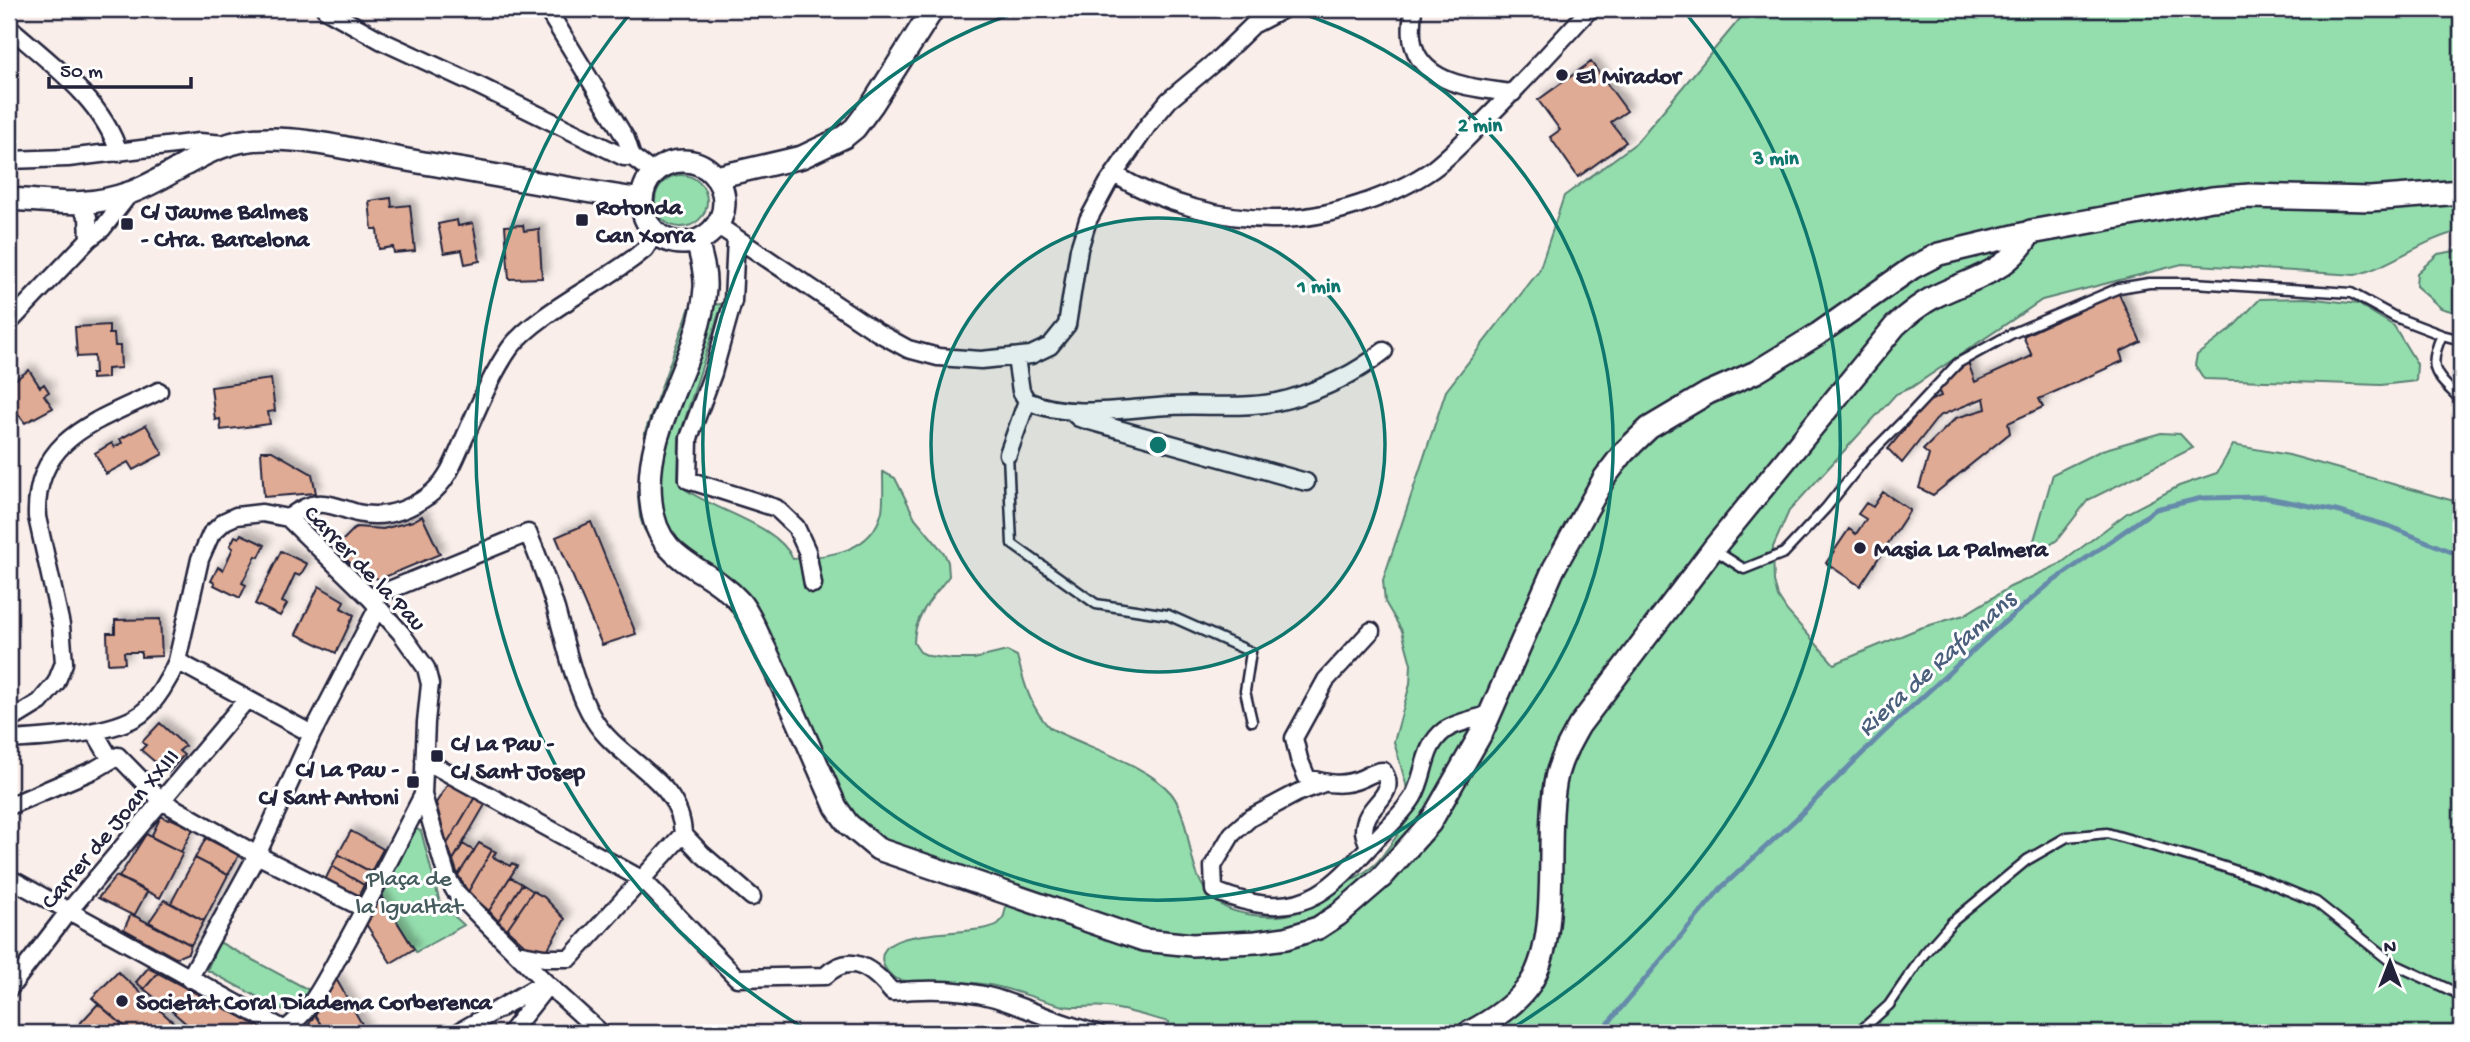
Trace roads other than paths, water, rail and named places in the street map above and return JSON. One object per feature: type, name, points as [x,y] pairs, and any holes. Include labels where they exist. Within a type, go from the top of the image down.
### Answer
[{"type":"main road","points":[[2031,232],[2212,199],[2250,196],[2371,199],[2461,192]]},
{"type":"street","points":[[325,9],[382,41],[624,157],[632,157]]},
{"type":"street","points":[[547,9],[626,139],[632,157],[652,172]]},
{"type":"street","points":[[716,177],[802,157],[844,137],[855,128],[872,105],[933,9]]},
{"type":"street","points":[[717,225],[877,332],[908,349],[938,357],[981,360],[1016,358],[1043,350],[1067,325],[1083,233],[1099,197],[1114,174],[1169,100],[1217,60],[1267,9]]},
{"type":"street","points":[[1252,25],[1284,9]]},
{"type":"street","points":[[1413,9],[1414,49],[1433,72],[1450,81],[1513,93]]},
{"type":"street","points":[[1114,174],[1150,193],[1182,205],[1220,214],[1278,219],[1312,215],[1388,195],[1434,168],[1455,149],[1513,93],[1590,9]]},
{"type":"street","points":[[9,27],[82,93],[115,139],[119,153]]},
{"type":"street","points":[[614,151],[626,139]]},
{"type":"street","points":[[9,160],[68,158],[199,142],[231,144],[277,140],[305,142],[642,200]]},
{"type":"street","points":[[9,199],[79,204],[130,193],[205,154],[231,144]]},
{"type":"street","points":[[684,160],[698,163],[716,177],[723,200],[717,225],[709,235],[697,241],[675,243],[665,239],[648,223],[642,200],[645,184],[652,172],[660,166],[684,160]]},
{"type":"street","points":[[9,323],[89,239],[102,229],[130,193]]},
{"type":"street","points":[[79,204],[88,217],[89,239]]},
{"type":"street","points":[[288,518],[301,508],[321,503],[359,513],[388,514],[400,511],[439,487],[452,469],[485,394],[512,346],[538,322],[635,257],[656,232]]},
{"type":"street","points":[[697,241],[705,273],[705,289],[698,326],[657,433],[650,477],[651,504],[664,543],[740,602],[774,667],[836,807],[848,824],[878,849],[1144,940],[1192,945],[1256,942],[1286,938],[1318,929],[1382,877],[1409,850],[1430,823],[1490,714],[1554,568],[1605,477],[1624,452],[1650,428],[1708,393],[1756,372],[1912,268],[1939,254],[2031,232]]},
{"type":"street","points":[[1468,1033],[1520,998],[1542,959],[1548,916],[1553,806],[1557,777],[1564,752],[1579,726],[1713,549],[1895,326],[1914,308],[1990,273],[2013,257],[2031,232]]},
{"type":"street","points":[[736,238],[733,301],[713,373],[689,438],[688,480],[776,509],[796,527],[807,551],[813,584]]},
{"type":"street","points":[[1016,358],[1021,391],[1027,401],[1049,408],[1070,410],[1246,406],[1286,400],[1333,384],[1360,370],[1384,351]]},
{"type":"street","points":[[9,721],[40,702],[56,683],[64,663],[61,625],[37,517],[36,500],[46,469],[62,443],[79,430],[159,391]]},
{"type":"street","points":[[1008,454],[1027,401]]},
{"type":"street","points":[[1070,410],[1079,418],[1306,482]]},
{"type":"street","name":"Carrer de la Pau","points":[[9,740],[94,731],[116,726],[144,712],[172,673],[177,661],[200,559],[211,534],[225,521],[236,516],[262,513],[288,518],[374,602],[426,668],[430,684],[423,795],[447,877],[455,891],[546,983],[601,1033]]},
{"type":"street","points":[[189,979],[257,855],[374,602],[528,533],[545,572],[567,653],[594,720],[619,748],[651,774],[674,799],[683,820],[683,834],[570,958],[544,958],[517,953]]},
{"type":"street","points":[[1369,847],[1364,832],[1367,817],[1389,789],[1389,779],[1384,771],[1376,771],[1343,785],[1307,778],[1294,738],[1326,680],[1371,631]]},
{"type":"street","points":[[177,661],[312,734]]},
{"type":"street","name":"Carrer de Joan XXIII","points":[[9,989],[68,912],[247,699]]},
{"type":"street","points":[[1324,783],[1297,793],[1250,818],[1232,834],[1213,866],[1214,890],[1226,897],[1266,905],[1296,904],[1315,898],[1328,889],[1401,814],[1415,794],[1428,749],[1445,730],[1490,714]]},
{"type":"street","points":[[9,806],[96,769],[114,758],[120,736],[116,726]]},
{"type":"street","points":[[94,731],[114,758],[162,801],[257,855],[365,909]]},
{"type":"street","points":[[424,760],[643,880],[737,978],[825,976],[832,969],[850,964],[873,971],[892,992],[937,989],[981,995],[1025,1008],[1053,1021],[1097,1033]]},
{"type":"street","points":[[9,878],[283,1032],[298,1021],[311,1006],[365,909],[423,795]]},
{"type":"street","points":[[683,834],[752,897]]},
{"type":"street","points":[[457,1033],[546,983]]},
{"type":"street","points":[[510,1033],[546,983]]},
{"type":"lane","points":[[1713,549],[1744,569],[1784,553],[1826,508],[1865,459],[1958,363],[2011,334],[2119,288],[2149,283],[2194,283],[2351,293],[2395,317],[2461,340]]},
{"type":"lane","points":[[2442,335],[2434,352],[2433,364],[2441,380],[2461,400]]},
{"type":"lane","points":[[1008,454],[1012,544],[1096,604],[1168,615],[1251,652],[1245,691],[1252,721]]},
{"type":"lane","points":[[1858,1033],[1889,1004],[1924,954],[1952,922],[2026,860],[2067,837],[2089,833],[2107,833],[2212,863],[2301,895],[2316,902],[2394,964],[2461,995]]},
{"type":"waterway","name":"Riera de Rafamans","points":[[1600,1033],[1721,888],[1883,733],[2048,585],[2156,509],[2202,498],[2263,497],[2336,511],[2389,526],[2461,556]]},
{"type":"place","name":"El Mirador","points":[[1562,75]]},
{"type":"place","name":"Rotonda Can Xorra","points":[[582,220]]},
{"type":"place","name":"C/ Jaume Balmes - Ctra. Barcelona","points":[[127,224]]},
{"type":"place","name":"Masia La Palmera","points":[[1860,548]]},
{"type":"place","name":"C/ La Pau - C/ Sant Josep","points":[[437,756]]},
{"type":"place","name":"C/ La Pau - C/ Sant Antoni","points":[[413,782]]},
{"type":"place","name":"Societat Coral Diadema Corberenca","points":[[122,1001]]},
{"type":"park label","name":"Plaça de la Igualtat","points":[[409,891]]}]
